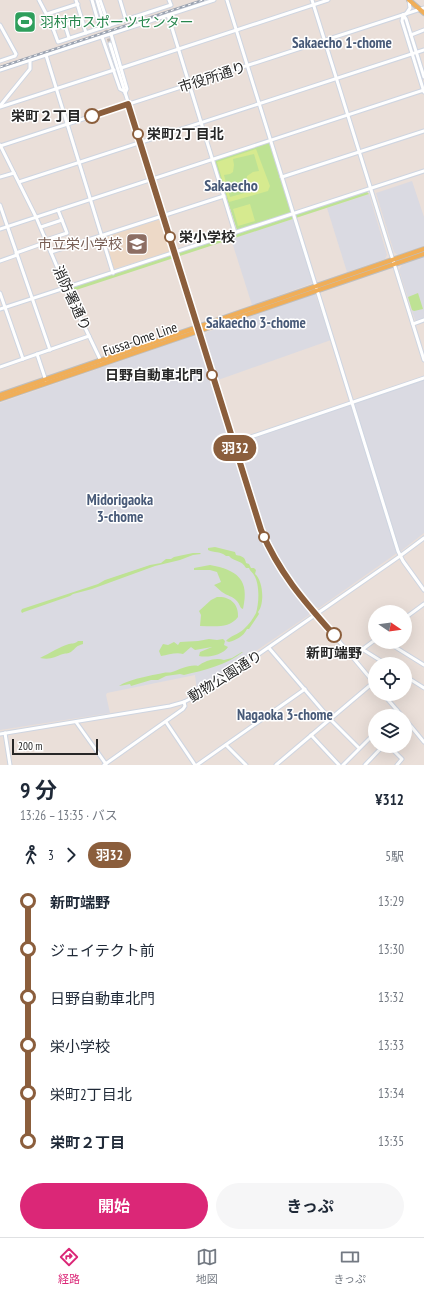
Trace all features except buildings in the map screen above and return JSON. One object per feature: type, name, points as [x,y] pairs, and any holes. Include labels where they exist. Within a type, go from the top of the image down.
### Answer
[{"type":"main road","points":[[408,0],[422,9],[424,13]]},
{"type":"main road","name":"Fussa-Ome Line","points":[[394,262],[424,249]]},
{"type":"main road","name":"Fussa-Ome Line","points":[[0,395],[46,381],[394,262],[424,254]]},
{"type":"main road","name":"Fussa-Ome Line","points":[[0,399],[46,381]]},
{"type":"street","points":[[39,0],[47,14],[58,42],[171,5],[169,0]]},
{"type":"street","points":[[76,0],[86,33]]},
{"type":"street","points":[[92,0],[100,28]]},
{"type":"street","points":[[97,0],[102,16]]},
{"type":"street","points":[[100,0],[109,26]]},
{"type":"street","points":[[121,0],[126,20]]},
{"type":"street","points":[[0,70],[214,0]]},
{"type":"street","points":[[227,0],[400,556],[424,590]]},
{"type":"street","points":[[312,0],[424,360]]},
{"type":"street","points":[[121,68],[328,0]]},
{"type":"street","points":[[0,229],[424,91],[402,21],[404,15],[410,8],[408,0]]},
{"type":"street","points":[[47,14],[78,4]]},
{"type":"street","name":"市役所通り","points":[[0,146],[422,9]]},
{"type":"street","points":[[168,15],[235,233]]},
{"type":"street","points":[[404,15],[424,77]]},
{"type":"street","points":[[53,29],[82,19]]},
{"type":"street","points":[[0,25],[16,54],[13,57],[0,61]]},
{"type":"street","points":[[65,25],[69,38]]},
{"type":"street","points":[[411,35],[424,30]]},
{"type":"street","points":[[111,34],[127,89],[124,92]]},
{"type":"street","points":[[102,37],[120,88],[124,92]]},
{"type":"street","points":[[110,44],[258,522],[284,575],[368,676]]},
{"type":"street","points":[[19,182],[424,50]]},
{"type":"street","points":[[46,55],[113,273]]},
{"type":"street","points":[[0,106],[30,70],[30,60]]},
{"type":"street","points":[[0,106],[114,70]]},
{"type":"street","points":[[44,86],[46,92]]},
{"type":"street","points":[[282,177],[424,131]]},
{"type":"street","name":"消防署通り","points":[[0,146],[41,227],[66,288],[101,362]]},
{"type":"street","points":[[0,309],[424,171]]},
{"type":"street","points":[[0,177],[14,173]]},
{"type":"street","points":[[51,252],[224,196]]},
{"type":"street","points":[[0,205],[50,350]]},
{"type":"street","points":[[0,261],[67,233],[58,210]]},
{"type":"street","points":[[41,227],[62,220]]},
{"type":"street","points":[[0,293],[23,359]]},
{"type":"street","points":[[413,324],[424,320]]},
{"type":"street","points":[[0,367],[89,336]]},
{"type":"street","points":[[37,354],[46,381]]},
{"type":"street","points":[[233,443],[424,378]]},
{"type":"street","name":"動物公園通り","points":[[0,734],[150,710],[184,702],[207,690],[269,648],[424,538]]},
{"type":"street","points":[[412,613],[424,604]]},
{"type":"street","points":[[352,657],[368,645]]},
{"type":"street","points":[[269,648],[330,719],[359,748]]},
{"type":"street","points":[[362,649],[375,657]]},
{"type":"street","points":[[398,649],[424,665]]},
{"type":"street","points":[[412,680],[424,688]]},
{"type":"street","points":[[276,765],[368,688]]},
{"type":"street","points":[[166,722],[196,765],[305,689]]},
{"type":"street","points":[[390,701],[396,709]]},
{"type":"street","points":[[76,722],[105,765],[183,709],[185,706],[184,702]]},
{"type":"street","points":[[412,729],[424,742]]},
{"type":"street","points":[[5,733],[10,765]]},
{"type":"street","points":[[311,736],[339,765]]},
{"type":"street","points":[[343,765],[368,740]]},
{"type":"street","points":[[226,745],[246,765]]},
{"type":"street","points":[[365,765],[376,753]]},
{"type":"street","points":[[396,753],[402,759],[397,765]]},
{"type":"street","points":[[346,762],[349,765]]},
{"type":"shaded area","points":[[412,181],[424,217],[424,246],[398,255],[394,252],[376,193]]},
{"type":"shaded area","points":[[369,194],[387,255],[385,259],[347,272],[327,208]]},
{"type":"shaded area","name":"市立栄小学校","points":[[159,218],[170,250],[169,252],[114,269],[104,236]]},
{"type":"shaded area","points":[[293,219],[313,283],[252,305],[231,239]]},
{"type":"shaded area","points":[[424,257],[424,318],[417,321],[415,320],[399,270],[402,265]]},
{"type":"shaded area","points":[[315,294],[331,340],[218,380],[204,336],[207,332]]},
{"type":"shaded area","points":[[193,336],[198,339],[261,539],[279,573],[309,611],[309,615],[197,691],[195,675],[107,693],[106,695],[110,713],[0,730],[0,403]]},
{"type":"shaded area","points":[[424,380],[424,533],[401,551],[354,405],[356,403]]},
{"type":"shaded area","points":[[350,405],[397,553],[319,608],[315,607],[290,577],[271,545],[262,522],[238,443]]},
{"type":"green space","points":[[268,142],[270,143],[291,211],[290,213],[237,230],[215,162],[216,160]]},
{"type":"green space","points":[[256,149],[270,186],[268,191],[229,202],[217,162]],"holes":[[[254,154],[259,171],[253,172],[247,176],[246,186],[248,192],[230,197],[224,175],[233,172],[233,159]]]},
{"type":"green space","points":[[366,191],[369,194],[70,292],[69,290],[70,288]]},
{"type":"green space","points":[[250,204],[255,221],[238,226],[233,209]]},
{"type":"green space","points":[[418,293],[423,309],[414,311],[412,310],[408,297]]},
{"type":"green space","points":[[215,547],[235,552],[236,555],[243,557],[251,568],[256,570],[255,574],[260,581],[262,592],[262,604],[258,612],[259,614],[249,629],[247,629],[237,639],[229,642],[226,641],[244,629],[255,615],[258,604],[258,589],[256,579],[249,568],[246,568],[244,565],[229,556],[208,550],[208,548]]},
{"type":"green space","points":[[193,553],[201,554],[155,566],[22,613],[21,611],[22,609],[98,584],[105,580],[150,565],[161,563],[166,559]]},
{"type":"green space","points":[[210,565],[234,573],[243,583],[245,599],[243,609],[235,599],[222,592],[214,585],[221,582],[217,572],[210,570],[194,570],[194,568]]},
{"type":"green space","points":[[217,597],[230,599],[237,608],[238,617],[226,625],[200,626],[201,615],[199,611],[211,600]]},
{"type":"green space","points":[[223,639],[225,641],[224,645],[228,647],[219,654],[207,657],[199,656],[200,652],[212,647],[195,650],[191,647],[183,654],[175,653],[161,656],[159,651],[163,644],[168,645],[174,642],[178,645],[180,642]]},
{"type":"green space","points":[[78,641],[83,641],[83,644],[78,646],[70,653],[44,659],[40,658],[62,647]]},
{"type":"green space","points":[[242,652],[236,657],[222,664],[200,671],[184,675],[180,674],[166,676],[158,680],[151,680],[131,686],[130,684],[119,686],[140,678],[171,672],[188,666],[198,666],[210,660],[224,660],[232,658]]},
{"type":"tunnel","points":[[102,17],[110,44]]},
{"type":"railway","points":[[0,67],[203,0]]},
{"type":"bus line","name":"羽32","points":[[92,116],[128,104],[261,530],[271,553],[284,575],[334,635]]},
{"type":"place","name":"羽村市スポーツセンター","points":[[25,22]]},
{"type":"place","name":"栄町２丁目","points":[[92,116]]},
{"type":"place","name":"栄町2丁目北","points":[[138,134]]},
{"type":"place","name":"栄小学校","points":[[170,237]]},
{"type":"place","name":"市立栄小学校","points":[[137,244]]},
{"type":"place","name":"日野自動車北門","points":[[212,375]]},
{"type":"place","name":"新町端野","points":[[334,635]]},
{"type":"district","name":"Sakaecho 1-chome","points":[[342,42]]},
{"type":"district","name":"Sakaecho","points":[[231,185]]},
{"type":"district","name":"Sakaecho 3-chome","points":[[256,322]]},
{"type":"district","name":"Midorigaoka 3-chome","points":[[120,508]]},
{"type":"district","name":"Nagaoka 3-chome","points":[[285,714]]}]
